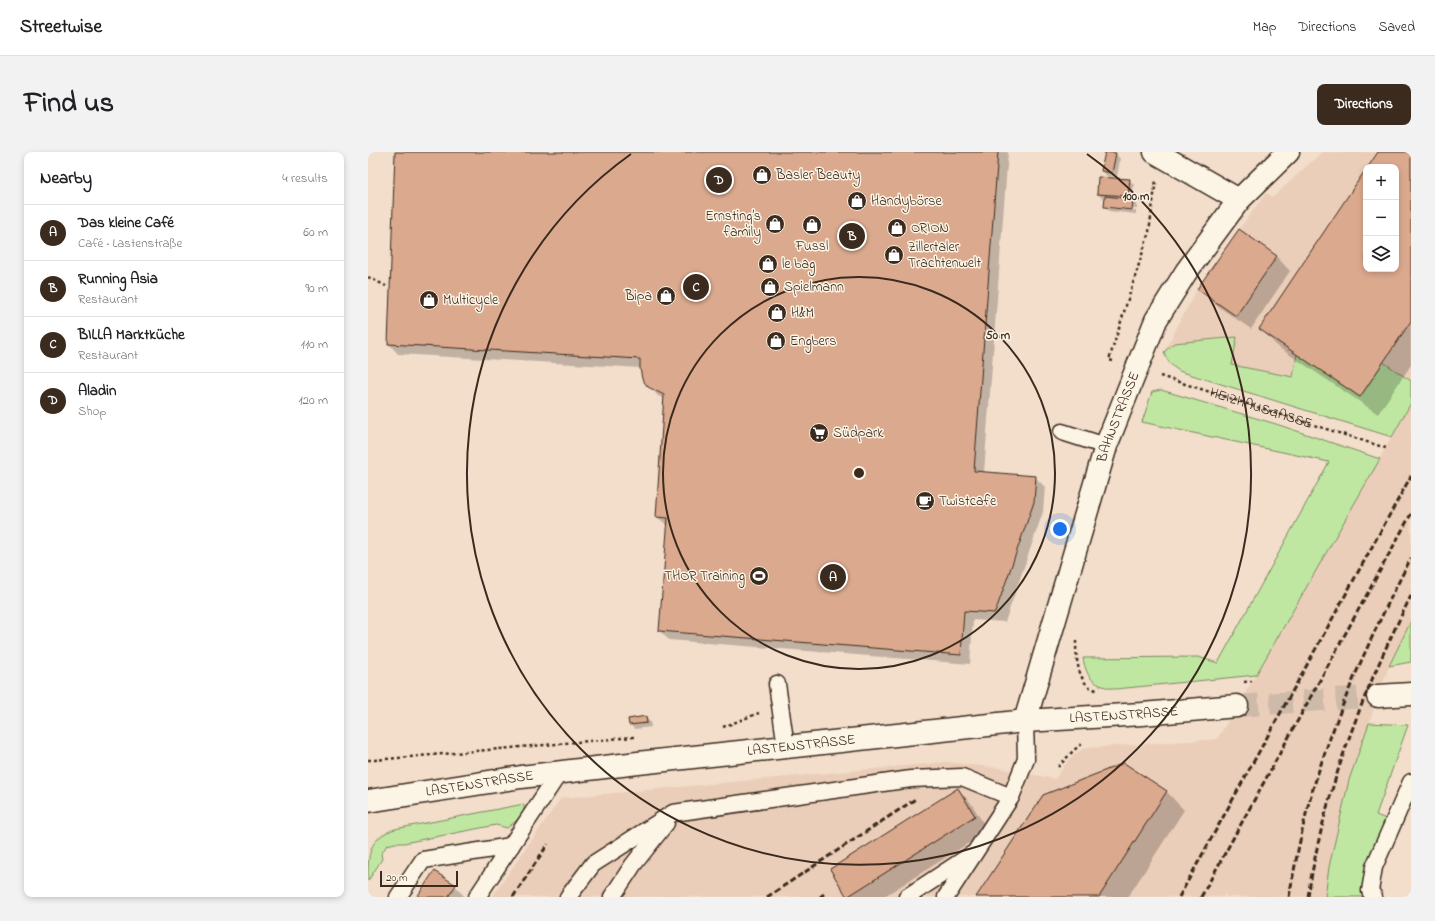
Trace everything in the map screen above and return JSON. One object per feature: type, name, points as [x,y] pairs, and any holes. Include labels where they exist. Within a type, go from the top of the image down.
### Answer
[{"type":"street","name":"BAHNSTRASSE","points":[[1025,721],[1106,446],[1156,320],[1186,272],[1239,200],[1288,152]]},
{"type":"street","points":[[1169,156],[1239,200]]},
{"type":"street","points":[[1378,696],[1411,694]]},
{"type":"street","name":"LASTENSTRASSE","points":[[368,801],[559,772],[786,747],[1025,721],[1142,714],[1237,706]]},
{"type":"lane","points":[[1062,432],[1106,446]]},
{"type":"lane","points":[[777,684],[786,747]]},
{"type":"lane","points":[[946,897],[1011,797],[1026,759],[1025,721]]},
{"type":"lane","points":[[477,897],[559,772]]},
{"type":"lane","points":[[568,897],[593,864],[673,814],[911,779],[962,778],[1011,797]]},
{"type":"lane","points":[[1374,897],[1370,891],[1374,867],[1411,782]]},
{"type":"lane","points":[[612,897],[633,865],[673,814]]},
{"type":"lane","points":[[398,897],[423,860],[511,846]]},
{"type":"lane","points":[[907,897],[976,852]]},
{"type":"lane","points":[[602,897],[633,865]]},
{"type":"path","name":"HEIZHAUSGASSE","points":[[1169,156],[1150,232],[1109,360],[1386,448]]},
{"type":"path","points":[[368,277],[386,286]]},
{"type":"path","points":[[1076,638],[1078,666],[1083,678],[1087,686],[1100,691]]},
{"type":"path","points":[[1237,683],[1252,681]]},
{"type":"path","points":[[720,729],[780,706]]},
{"type":"path","points":[[368,760],[641,736]]},
{"type":"path","points":[[1058,767],[1081,744],[1087,743]]},
{"type":"shaded area","points":[[1322,152],[1411,152],[1411,381],[1383,363],[1360,397],[1297,355],[1293,377],[1232,365],[1237,337],[1174,343],[1164,352],[1197,289],[1266,193],[1273,197]]},
{"type":"shaded area","points":[[1411,403],[1411,621],[1388,669],[1349,780],[1329,867],[1325,897],[1226,897],[1225,893],[1223,897],[492,897],[561,798],[946,762],[1000,768],[1055,779],[1069,759],[1085,748],[1217,739],[1256,675]]},
{"type":"green space","points":[[1237,337],[1232,365],[1293,377],[1297,354],[1360,397],[1383,362],[1411,381],[1411,403],[1392,437],[1179,371],[1166,358],[1164,352],[1174,343]]},
{"type":"green space","points":[[1161,390],[1276,424],[1380,459],[1256,675],[1116,689],[1109,688],[1093,681],[1087,672],[1083,658],[1198,657],[1218,663],[1329,462],[1142,422],[1152,392]]},
{"type":"green space","points":[[1411,621],[1411,662],[1389,666]]},
{"type":"green space","points":[[1369,723],[1408,725],[1376,815],[1386,819],[1374,847],[1364,878],[1363,897],[1325,897],[1329,867],[1349,780]]},
{"type":"green space","points":[[524,804],[524,811],[516,821],[507,828],[496,825],[387,845],[381,854],[382,859],[368,881],[368,863],[371,849],[379,837],[386,833],[395,829]]},
{"type":"building","name":"Südpark","points":[[395,152],[998,152],[974,471],[1036,476],[1034,502],[995,613],[964,611],[961,655],[659,631],[668,518],[656,517],[664,395],[648,387],[642,379],[640,359],[388,344]]},
{"type":"building","points":[[1105,152],[1116,153],[1112,173],[1101,171]]},
{"type":"building","points":[[1378,152],[1411,152],[1411,321],[1360,397],[1259,329],[1363,173],[1363,272],[1399,272],[1399,164],[1370,164]]},
{"type":"building","points":[[1098,177],[1130,179],[1128,196],[1097,194]]},
{"type":"building","points":[[1105,196],[1133,199],[1132,210],[1104,207]]},
{"type":"building","points":[[1239,229],[1277,256],[1236,316],[1197,289]]},
{"type":"building","points":[[646,716],[647,723],[629,725],[628,719]]},
{"type":"building","points":[[1124,763],[1167,791],[1099,897],[976,897],[1043,795]]},
{"type":"building","points":[[958,788],[975,816],[847,897],[830,869]]},
{"type":"building","points":[[434,871],[456,885],[448,897],[417,897]]},
{"type":"tunnel","points":[[1237,706],[1378,696]]},
{"type":"railway","points":[[1179,897],[1411,476]]},
{"type":"railway","points":[[1201,897],[1411,514]]},
{"type":"railway","points":[[1289,897],[1309,802],[1341,708],[1367,648],[1411,558]]},
{"type":"railway","points":[[1308,897],[1324,819],[1348,742],[1377,668],[1411,596]]},
{"type":"railway","points":[[767,897],[917,798]]},
{"type":"railway","points":[[513,897],[548,844]]},
{"type":"railway","points":[[820,897],[824,894]]},
{"type":"place","name":"Basler Beauty","points":[[762,175]]},
{"type":"place","name":"Aladin","points":[[719,180]]},
{"type":"place","name":"Handybörse","points":[[857,201]]},
{"type":"place","name":"Ernsting’s family","points":[[775,224]]},
{"type":"place","name":"Fussl","points":[[812,225]]},
{"type":"place","name":"ORION","points":[[897,228]]},
{"type":"place","name":"Running Asia","points":[[852,236]]},
{"type":"place","name":"Zillertaler Trachtenwelt","points":[[894,255]]},
{"type":"place","name":"le bag","points":[[768,264]]},
{"type":"place","name":"BILLA Marktküche","points":[[696,287]]},
{"type":"place","name":"Spielmann","points":[[770,287]]},
{"type":"place","name":"Bipa","points":[[666,296]]},
{"type":"place","name":"Multicycle","points":[[429,300]]},
{"type":"place","name":"H&M","points":[[777,313]]},
{"type":"place","name":"Engbers","points":[[776,341]]},
{"type":"place","name":"Südpark","points":[[819,433]]},
{"type":"place","name":"Twistcafe","points":[[925,501]]},
{"type":"place","name":"THOR Training","points":[[759,576]]},
{"type":"place","name":"Das kleine Café","points":[[833,577]]}]
